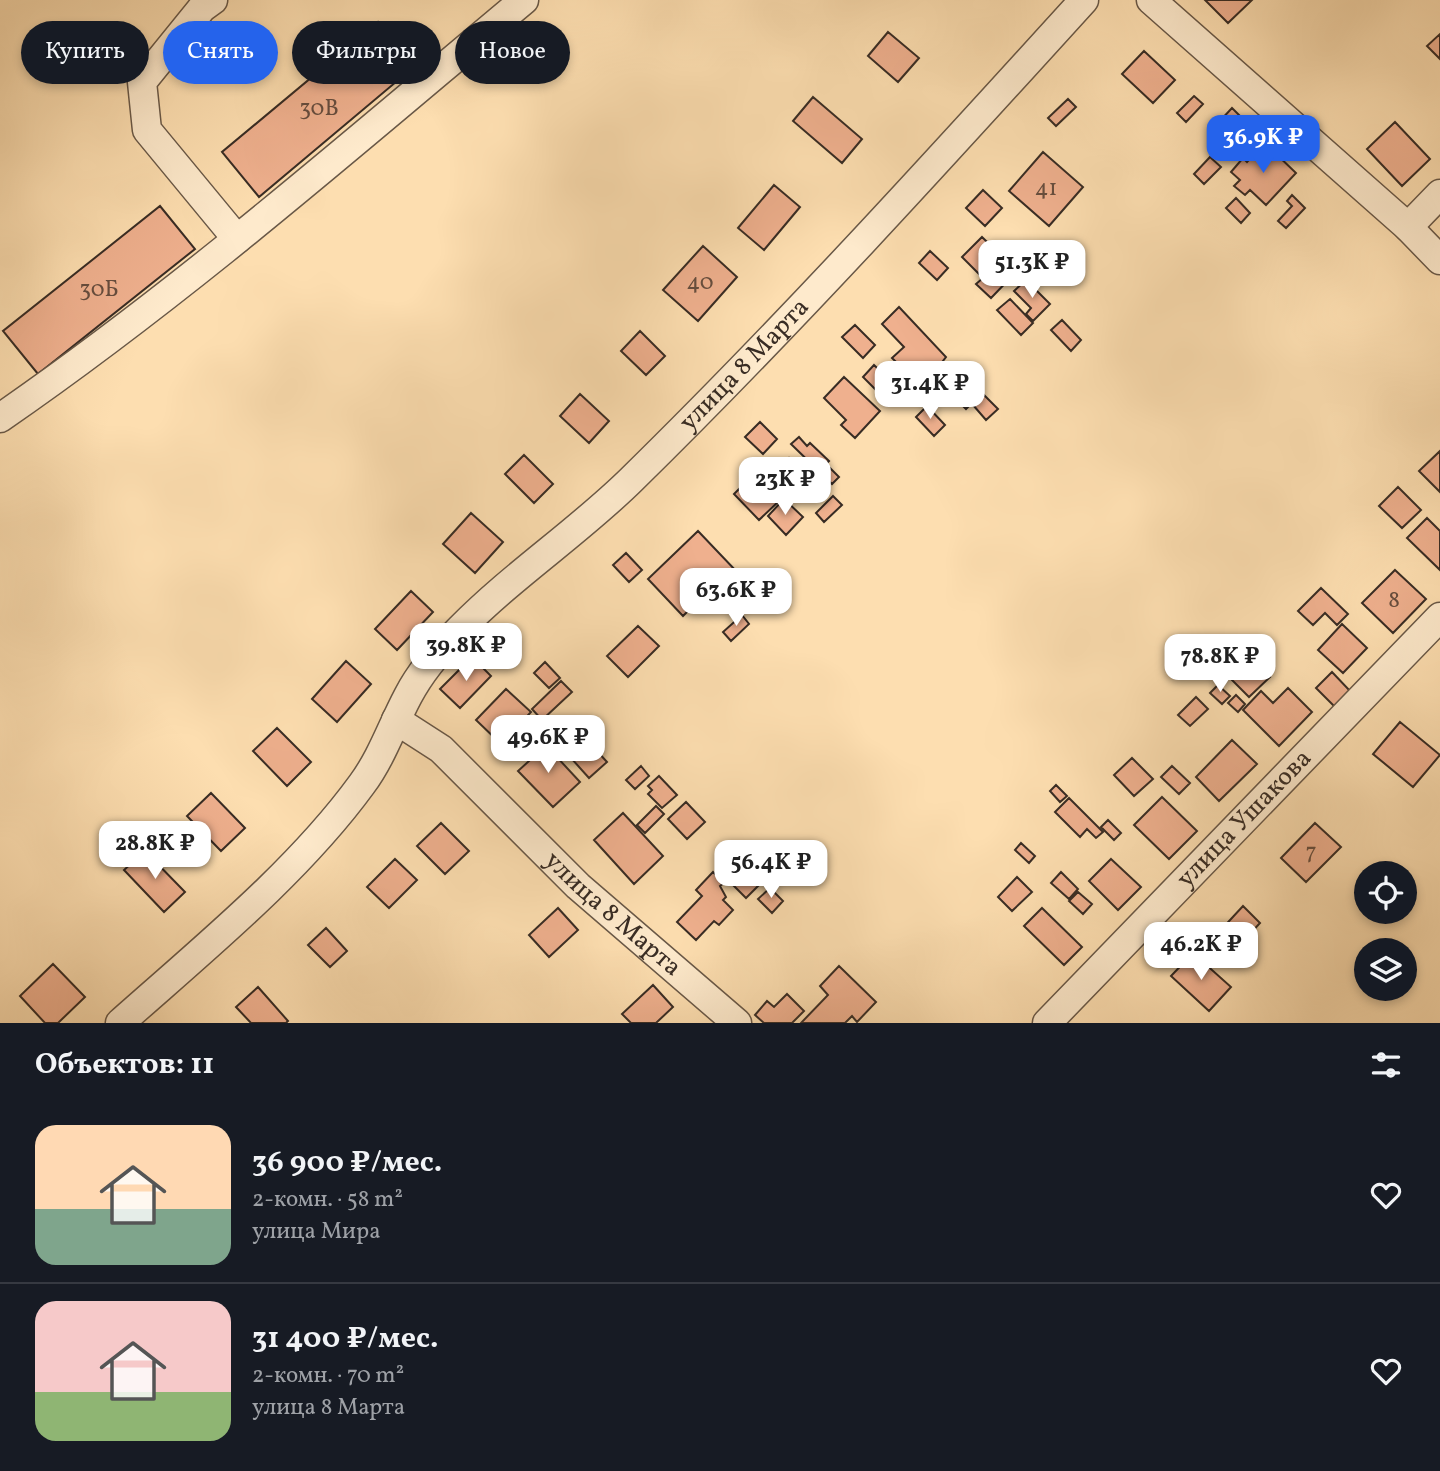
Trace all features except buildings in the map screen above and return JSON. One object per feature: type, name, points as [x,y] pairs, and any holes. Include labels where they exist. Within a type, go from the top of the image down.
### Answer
[{"type":"street","points":[[213,0],[202,8],[142,82],[146,130],[237,239]]},
{"type":"street","points":[[0,418],[54,380],[237,239],[524,0]]},
{"type":"street","name":"улица 8 Марта","points":[[120,1023],[273,884],[319,838],[364,782],[383,751],[410,692],[430,662],[462,627],[598,511],[750,362],[1084,0]]},
{"type":"street","points":[[1151,0],[1408,227],[1440,260]]},
{"type":"street","points":[[1408,227],[1440,194]]},
{"type":"street","name":"улица Ушакова","points":[[1047,1023],[1440,617]]},
{"type":"street","name":"улица 8 Марта","points":[[396,720],[441,749],[578,886],[737,1023]]}]
